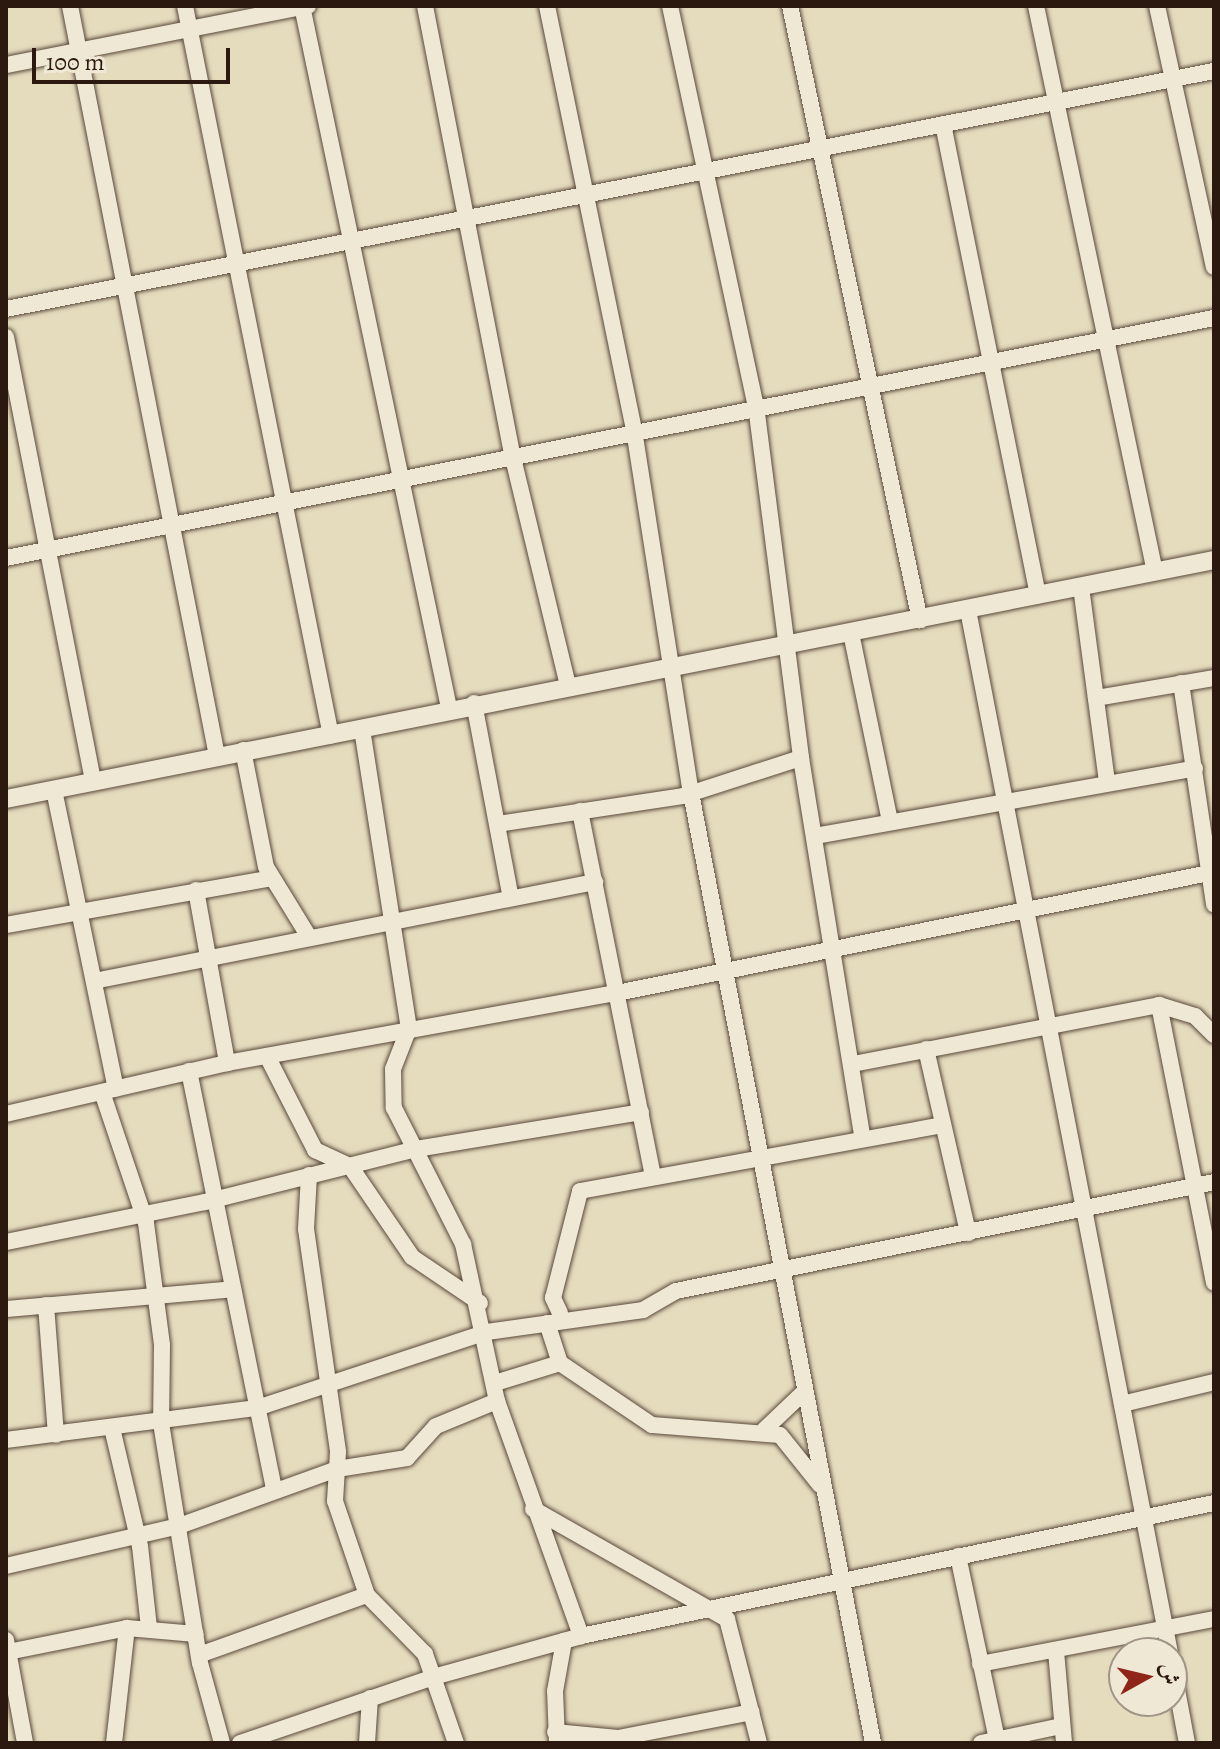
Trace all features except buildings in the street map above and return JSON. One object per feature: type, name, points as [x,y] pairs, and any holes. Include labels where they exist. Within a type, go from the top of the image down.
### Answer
[{"type":"street","points":[[70,6],[217,756]]},
{"type":"street","points":[[185,6],[331,736]]},
{"type":"street","points":[[6,65],[304,6],[449,708]]},
{"type":"street","points":[[425,6],[512,454],[568,685]]},
{"type":"street","points":[[547,6],[634,430],[675,666],[691,793],[728,968],[761,1159],[873,1743]]},
{"type":"street","points":[[670,6],[708,170],[756,406],[790,643],[801,758],[863,1139]]},
{"type":"street","points":[[790,6],[920,620]]},
{"type":"street","points":[[1036,6],[1155,572]]},
{"type":"street","points":[[1157,6],[1214,267]]},
{"type":"street","points":[[6,309],[1214,71]]},
{"type":"street","points":[[943,124],[1038,596]]},
{"type":"street","points":[[6,558],[403,479],[512,454],[1214,318]]},
{"type":"street","points":[[6,337],[93,782]]},
{"type":"street","points":[[6,799],[243,750],[331,736],[474,703],[920,620],[1214,560]]},
{"type":"street","points":[[1081,587],[1107,781]]},
{"type":"street","points":[[968,610],[1167,1637]]},
{"type":"street","points":[[851,633],[890,821]]},
{"type":"street","points":[[1096,698],[1214,678]]},
{"type":"street","points":[[1181,683],[1214,905]]},
{"type":"street","points":[[474,703],[511,898]]},
{"type":"street","points":[[362,729],[396,920],[409,1028],[393,1069],[392,1095],[463,1244],[487,1332],[497,1401],[533,1509],[581,1636]]},
{"type":"street","points":[[243,750],[272,878],[309,937]]},
{"type":"street","points":[[498,824],[691,793],[801,758]]},
{"type":"street","points":[[815,836],[1004,798],[1195,768]]},
{"type":"street","points":[[54,790],[94,981],[109,1091],[143,1214],[157,1295],[161,1423],[199,1655],[222,1743]]},
{"type":"street","points":[[580,811],[653,1177]]},
{"type":"street","points":[[7,1110],[409,1028],[617,993],[1211,872]]},
{"type":"street","points":[[6,925],[272,878]]},
{"type":"street","points":[[94,981],[595,882]]},
{"type":"street","points":[[196,890],[227,1063]]},
{"type":"street","points":[[853,1064],[1159,1005],[1195,1016],[1214,1035]]},
{"type":"street","points":[[1159,1005],[1214,1283]]},
{"type":"street","points":[[926,1049],[968,1233]]},
{"type":"street","points":[[267,1056],[304,1135],[315,1150],[350,1166],[412,1257],[480,1303]]},
{"type":"street","points":[[189,1071],[274,1490]]},
{"type":"street","points":[[6,1242],[214,1200],[416,1149],[641,1112]]},
{"type":"street","points":[[823,1488],[795,1449],[764,1430],[652,1425],[560,1363],[553,1298],[580,1191],[942,1125]]},
{"type":"street","points":[[309,1175],[306,1229],[328,1382],[337,1469],[335,1501],[367,1595],[425,1654],[437,1676],[456,1743]]},
{"type":"street","points":[[6,1440],[161,1423],[257,1408],[328,1382],[487,1332],[554,1318],[643,1310],[676,1291],[1214,1182]]},
{"type":"street","points":[[6,1309],[233,1289]]},
{"type":"street","points":[[46,1305],[56,1435]]},
{"type":"street","points":[[495,1383],[560,1363]]},
{"type":"street","points":[[1122,1404],[1214,1382]]},
{"type":"street","points":[[764,1430],[805,1391]]},
{"type":"street","points":[[6,1566],[179,1526],[337,1469],[407,1458],[436,1426],[497,1401]]},
{"type":"street","points":[[112,1428],[138,1536],[149,1628]]},
{"type":"street","points":[[240,1743],[437,1676],[581,1636],[1214,1503]]},
{"type":"street","points":[[533,1509],[713,1606],[727,1619],[759,1743]]},
{"type":"street","points":[[958,1556],[980,1664],[989,1741],[1061,1726]]},
{"type":"street","points":[[199,1655],[367,1595]]},
{"type":"street","points":[[980,1664],[1214,1619]]},
{"type":"street","points":[[25,1743],[7,1646],[127,1628],[196,1634]]},
{"type":"street","points":[[114,1743],[127,1628]]},
{"type":"street","points":[[564,1641],[556,1738],[672,1736],[752,1712]]},
{"type":"street","points":[[1056,1651],[1064,1743]]},
{"type":"street","points":[[367,1743],[370,1698]]},
{"type":"street","points":[[1182,1717],[1187,1743]]}]
